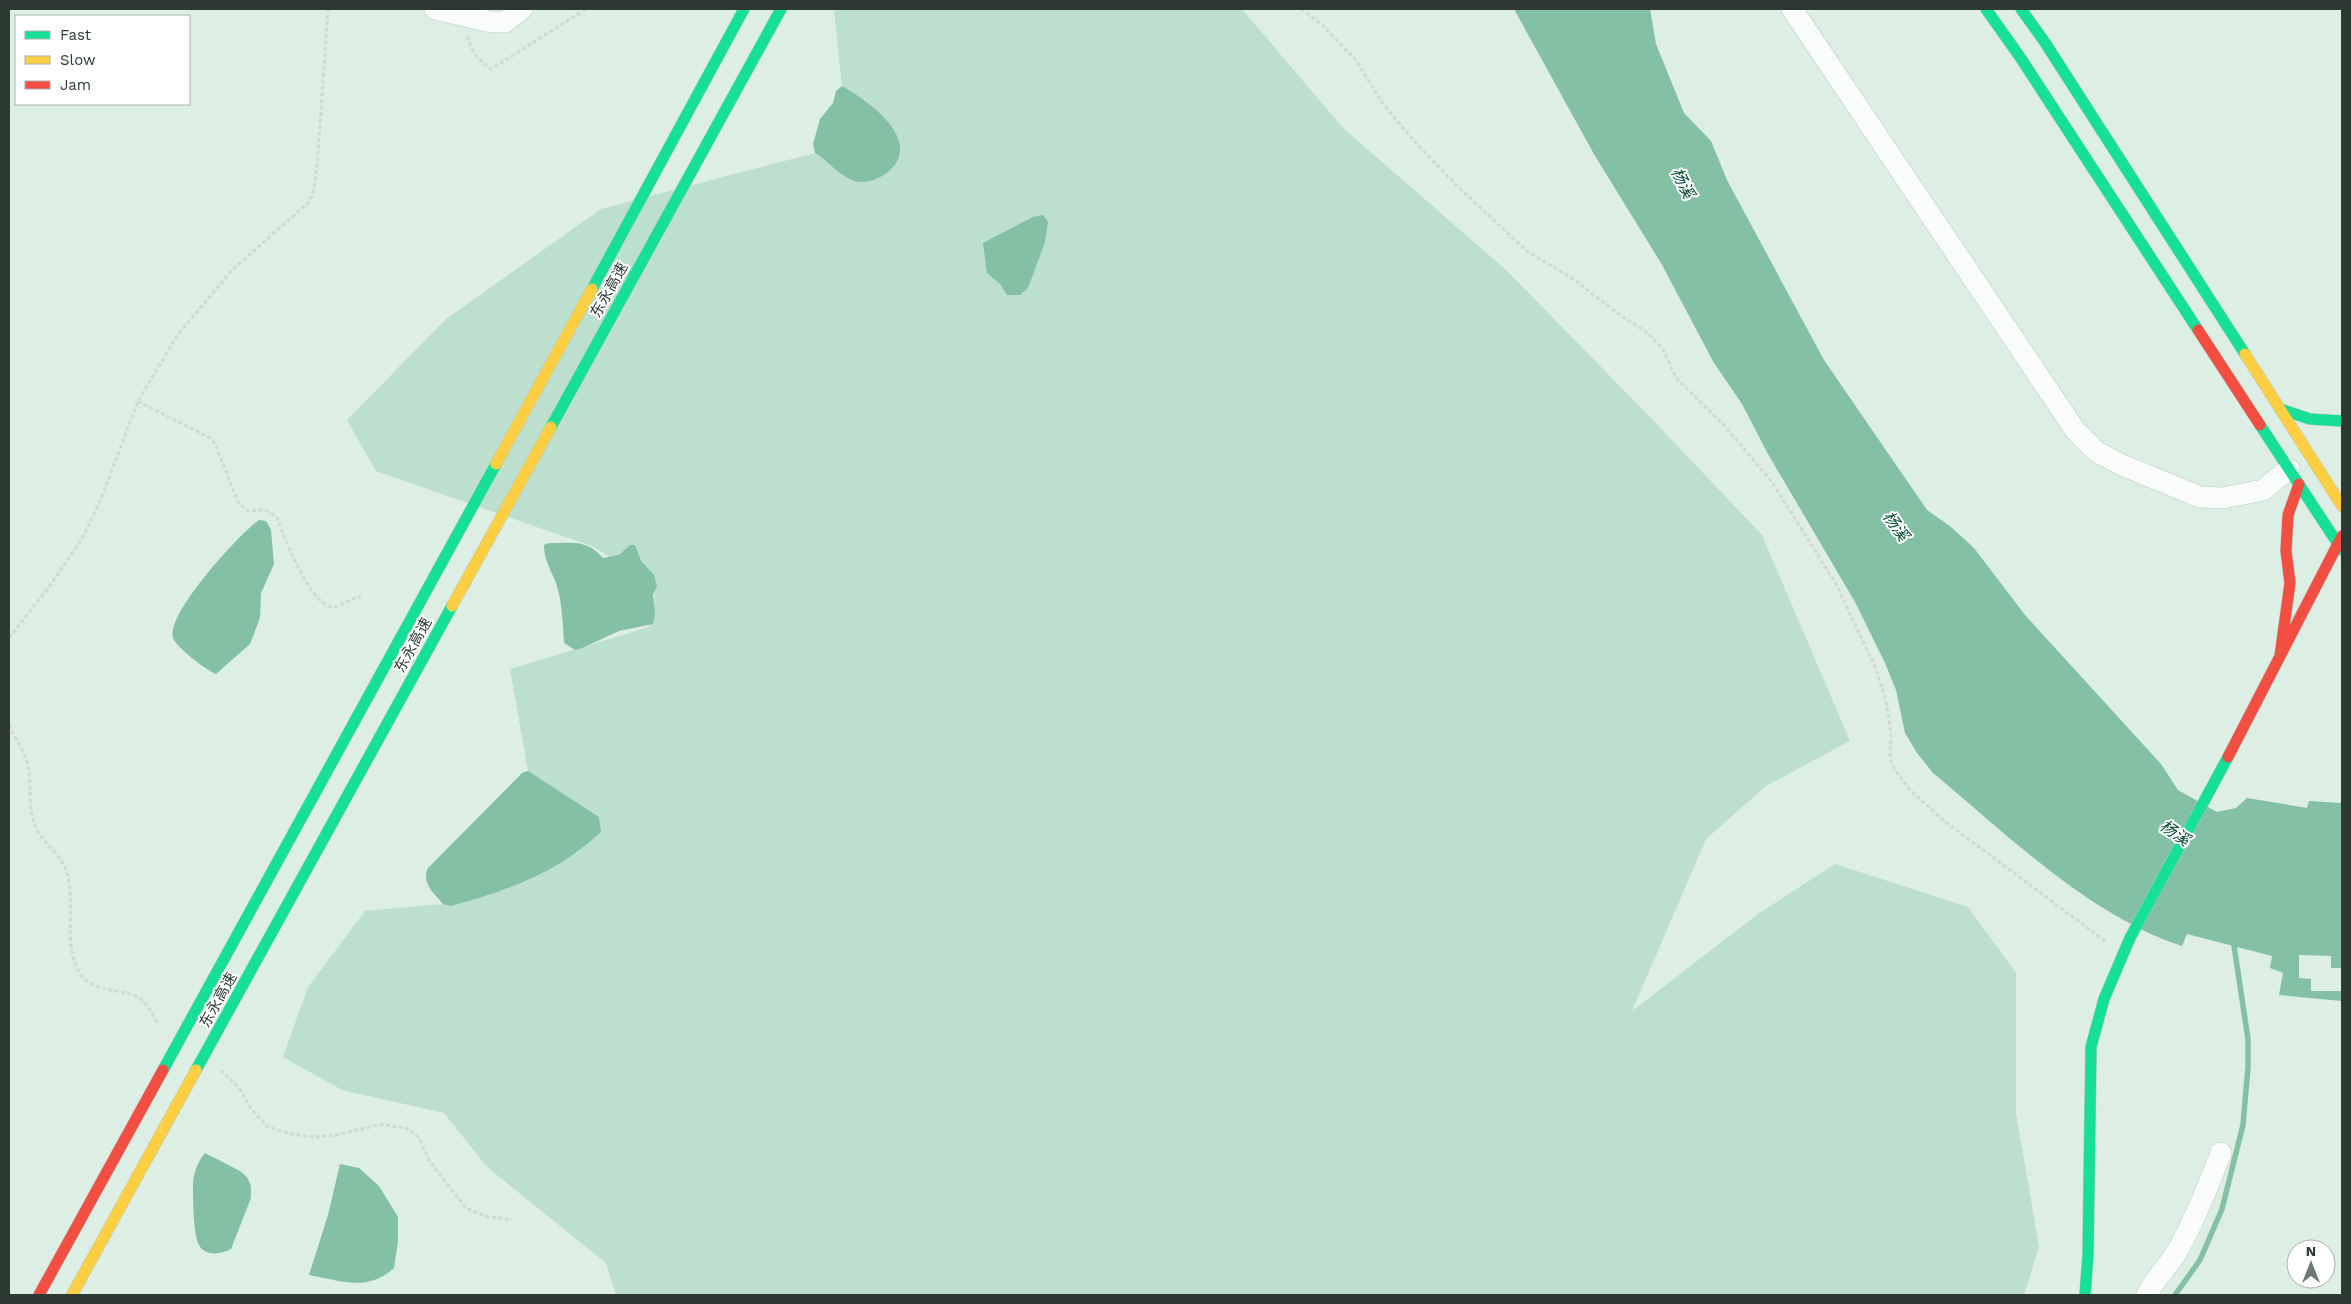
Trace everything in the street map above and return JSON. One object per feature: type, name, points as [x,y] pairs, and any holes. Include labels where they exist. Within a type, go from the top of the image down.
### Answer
[{"type":"main road","name":"东永高速","points":[[39,1295],[550,367],[744,9]]},
{"type":"main road","name":"东永高速","points":[[72,1295],[780,9]]},
{"type":"main road","points":[[1986,9],[2020,57],[2294,476],[2341,544],[2130,938],[2104,999],[2090,1047],[2088,1255],[2085,1295]]},
{"type":"main road","points":[[2021,9],[2044,41],[2342,506]]},
{"type":"main road","points":[[2280,409],[2303,419],[2327,422],[2342,421]]},
{"type":"main road","points":[[2280,656],[2290,583],[2286,551],[2288,515],[2294,476]]},
{"type":"street","points":[[435,9],[491,22],[505,22],[522,9]]},
{"type":"street","points":[[1792,9],[2075,430],[2097,452],[2122,465],[2200,497],[2223,498],[2264,490],[2294,476]]},
{"type":"street","points":[[2147,1295],[2176,1253],[2196,1216],[2221,1154]]},
{"type":"path","points":[[9,638],[49,587],[83,538],[101,500],[138,401],[177,336],[208,296],[232,270],[309,202],[314,190],[317,167],[328,9]]},
{"type":"path","points":[[467,16],[466,26],[470,47],[484,64],[491,69],[586,9]]},
{"type":"path","points":[[1300,9],[1322,25],[1355,59],[1384,105],[1413,140],[1459,188],[1528,252],[1569,276],[1623,317],[1648,333],[1663,349],[1676,378],[1723,424],[1772,482],[1836,584],[1876,669],[1886,700],[1891,734],[1890,758],[1895,770],[1910,790],[1942,820],[2108,943],[2120,958]]},
{"type":"path","points":[[138,401],[212,439],[238,502],[248,511],[266,510],[272,512],[277,518],[300,574],[321,600],[329,606],[335,607],[353,597],[361,597]]},
{"type":"path","points":[[9,725],[26,759],[32,817],[37,831],[57,853],[67,872],[70,894],[69,925],[72,956],[79,973],[95,985],[138,998],[159,1026]]},
{"type":"path","points":[[220,1070],[240,1088],[251,1109],[268,1127],[284,1132],[313,1137],[337,1135],[382,1124],[410,1128],[418,1138],[430,1162],[466,1208],[486,1216],[512,1220]]},
{"type":"shaded area","points":[[834,9],[1242,9],[1343,128],[1506,270],[1762,535],[1850,741],[1766,786],[1706,839],[1632,1011],[1758,914],[1835,864],[1968,907],[2016,973],[2016,1113],[2039,1247],[2024,1295],[616,1295],[606,1263],[487,1167],[444,1113],[342,1090],[283,1057],[308,987],[365,911],[443,904],[600,831],[528,771],[510,669],[649,627],[656,587],[594,547],[376,471],[347,420],[445,320],[601,209],[815,153],[844,176],[898,159],[842,86]]},
{"type":"water","name":"杨溪","points":[[1514,9],[1650,9],[1656,44],[1684,113],[1711,141],[1727,180],[1824,360],[1927,510],[1951,527],[1974,548],[2025,615],[2161,764],[2178,790],[2217,812],[2236,808],[2247,798],[2307,808],[2309,801],[2342,803],[2342,968],[2331,968],[2331,956],[2299,955],[2299,978],[2311,979],[2311,991],[2342,991],[2342,1001],[2279,995],[2283,973],[2270,968],[2272,956],[2187,934],[2182,946],[2114,915],[2050,871],[1933,773],[1917,753],[1905,733],[1896,690],[1855,602],[1768,454],[1742,404],[1714,363],[1661,263],[1595,156]]},
{"type":"water","points":[[842,86],[878,111],[897,135],[900,147],[898,160],[881,177],[864,182],[855,181],[839,172],[815,153],[813,144],[820,119],[833,103],[836,91]]},
{"type":"water","points":[[1043,215],[1048,222],[1045,242],[1028,288],[1020,295],[1007,295],[1000,284],[987,273],[983,243],[1033,217]]},
{"type":"water","points":[[259,520],[266,521],[271,530],[274,564],[261,593],[260,618],[250,644],[216,674],[199,663],[175,642],[173,638],[174,627],[181,611],[206,575],[236,541]]},
{"type":"water","points":[[549,543],[579,543],[591,548],[603,558],[619,555],[630,545],[635,545],[641,561],[654,575],[657,586],[653,595],[655,614],[653,624],[619,631],[575,650],[564,643],[560,597],[544,550],[544,545]]},
{"type":"water","points":[[528,771],[599,817],[601,832],[567,859],[531,878],[493,893],[451,906],[443,904],[427,883],[426,873],[428,868],[522,773]]},
{"type":"water","points":[[205,1153],[240,1171],[247,1177],[251,1186],[251,1198],[231,1249],[219,1253],[205,1251],[197,1240],[193,1182],[194,1174]]},
{"type":"water","points":[[340,1164],[359,1168],[379,1186],[398,1217],[398,1242],[394,1268],[374,1280],[354,1283],[309,1275],[328,1215]]},
{"type":"waterway","points":[[2175,1295],[2200,1260],[2222,1209],[2243,1125],[2248,1067],[2248,1039],[2233,939]]},
{"type":"traffic: fast","points":[[592,289],[744,9]]},
{"type":"traffic: fast","points":[[551,427],[781,9]]},
{"type":"traffic: fast","points":[[1986,9],[2020,57],[2198,330]]},
{"type":"traffic: fast","points":[[2021,9],[2044,41],[2245,354]]},
{"type":"traffic: fast","points":[[2280,409],[2310,419],[2342,421]]},
{"type":"traffic: fast","points":[[2260,425],[2342,550]]},
{"type":"traffic: fast","points":[[163,1070],[496,464]]},
{"type":"traffic: fast","points":[[196,1070],[452,606]]},
{"type":"traffic: fast","points":[[2085,1295],[2088,1255],[2091,1047],[2104,999],[2130,938],[2228,757]]},
{"type":"traffic: slow","points":[[496,464],[592,289]]},
{"type":"traffic: slow","points":[[2245,354],[2342,506]]},
{"type":"traffic: slow","points":[[452,606],[551,427]]},
{"type":"traffic: slow","points":[[72,1295],[196,1070]]},
{"type":"traffic: jam","points":[[2198,330],[2260,425]]},
{"type":"traffic: jam","points":[[2280,656],[2290,583],[2286,551],[2288,515],[2299,484]]},
{"type":"traffic: jam","points":[[2228,757],[2342,536]]},
{"type":"traffic: jam","points":[[39,1295],[163,1070]]}]
